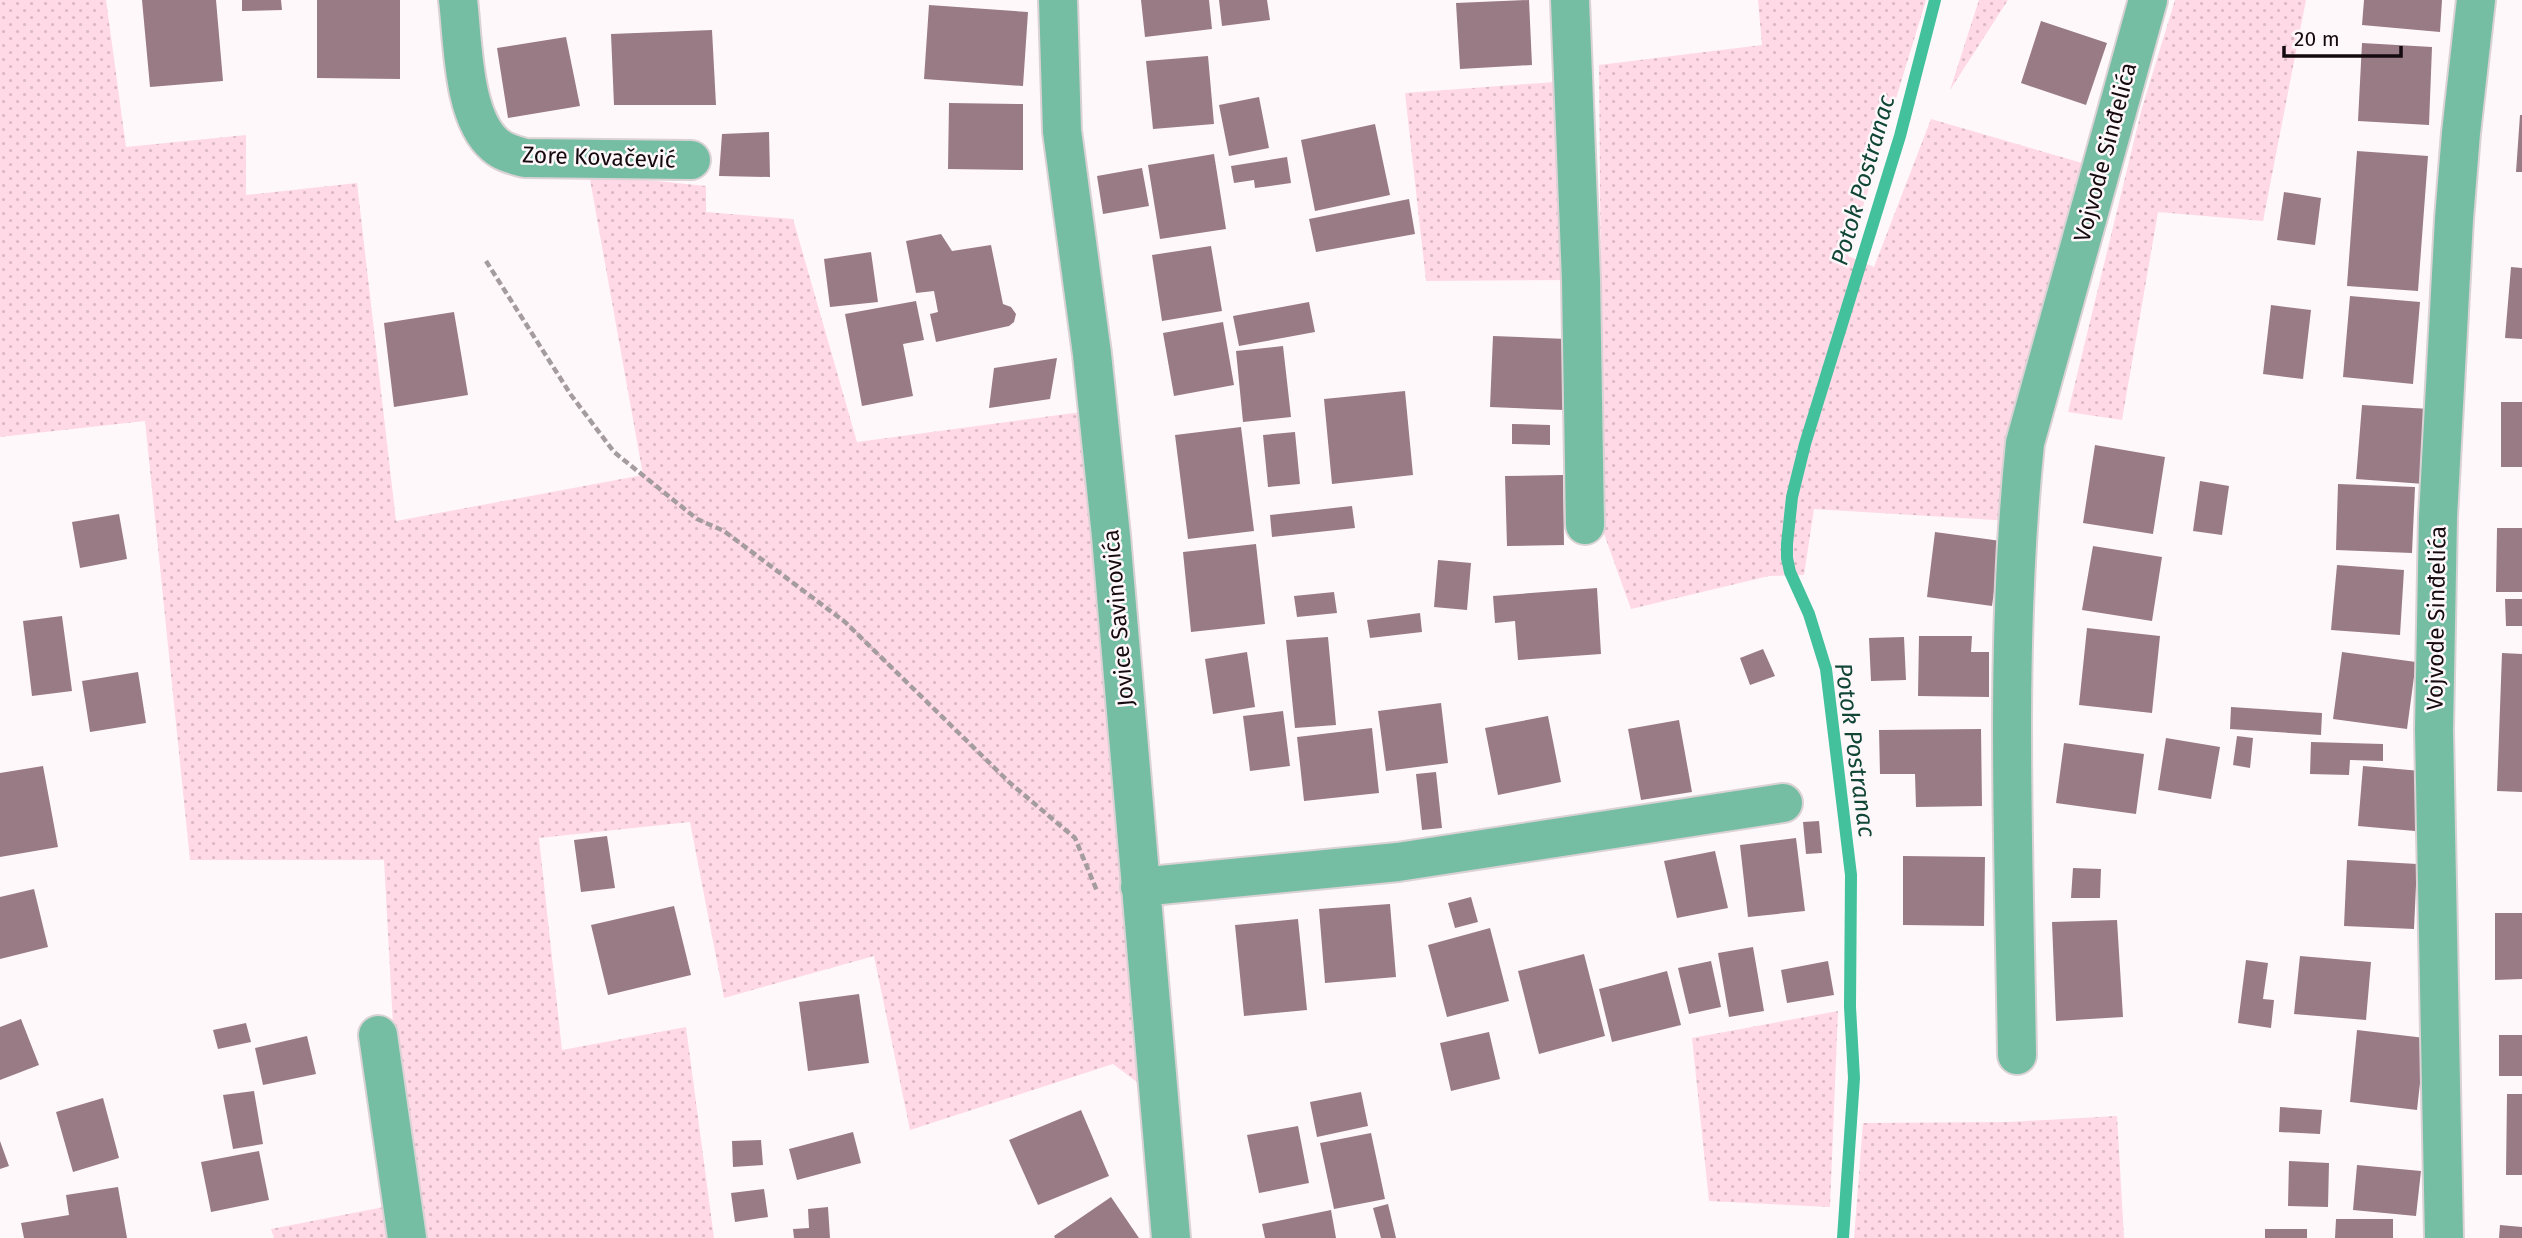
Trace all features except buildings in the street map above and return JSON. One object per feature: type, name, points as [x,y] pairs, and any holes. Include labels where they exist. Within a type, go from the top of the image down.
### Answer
[{"type":"street","name":"Zore Kovačević","points":[[458,0],[470,96],[484,131],[494,145],[509,154],[537,159],[691,160]]},
{"type":"street","name":"Jovice Savinovića","points":[[1058,0],[1062,131],[1111,536],[1171,1238]]},
{"type":"street","points":[[1570,0],[1580,266],[1585,525]]},
{"type":"street","name":"Vojvode Sinđelića","points":[[2017,1055],[2011,685],[2025,443],[2148,0]]},
{"type":"street","name":"Vojvode Sinđelića","points":[[2444,1238],[2434,730],[2438,517],[2452,244],[2476,0]]},
{"type":"street","points":[[1140,887],[1398,862],[1783,803]]},
{"type":"street","points":[[377,1035],[407,1238]]},
{"type":"path","points":[[486,261],[571,395],[614,452],[697,519],[724,531],[845,622],[1010,783],[1075,838],[1097,891]]},
{"type":"shaded area","points":[[0,0],[106,0],[126,147],[246,135],[246,195],[357,183],[396,521],[643,475],[589,174],[706,186],[706,212],[793,219],[857,442],[1081,412],[1141,1085],[1113,1064],[910,1130],[874,956],[724,998],[690,822],[539,838],[562,1050],[686,1027],[714,1238],[423,1238],[395,1062],[384,860],[190,860],[145,421],[0,437]]},
{"type":"shaded area","points":[[1758,0],[1926,0],[1848,256],[1874,267],[1931,119],[2096,167],[2011,521],[1814,509],[1804,575],[1769,576],[1631,609],[1603,531],[1599,65],[1762,45]]},
{"type":"shaded area","points":[[1979,0],[2008,0],[1950,90]]},
{"type":"shaded area","points":[[2175,0],[2306,0],[2263,221],[2158,212],[2122,420],[2068,412],[2142,108]]},
{"type":"shaded area","points":[[1568,81],[1575,280],[1426,281],[1405,93]]},
{"type":"shaded area","points":[[1838,1011],[1830,1207],[1709,1201],[1692,1038]]},
{"type":"shaded area","points":[[2117,1116],[2124,1238],[1854,1238],[1863,1123],[2009,1122]]},
{"type":"shaded area","points":[[389,1206],[393,1238],[274,1238],[271,1229]]},
{"type":"waterway","name":"Potok Postranac","points":[[1843,1238],[1854,1078],[1850,1007],[1851,875],[1826,669],[1809,614],[1790,572],[1787,544],[1792,497],[1805,444],[1900,136],[1935,0]]}]
